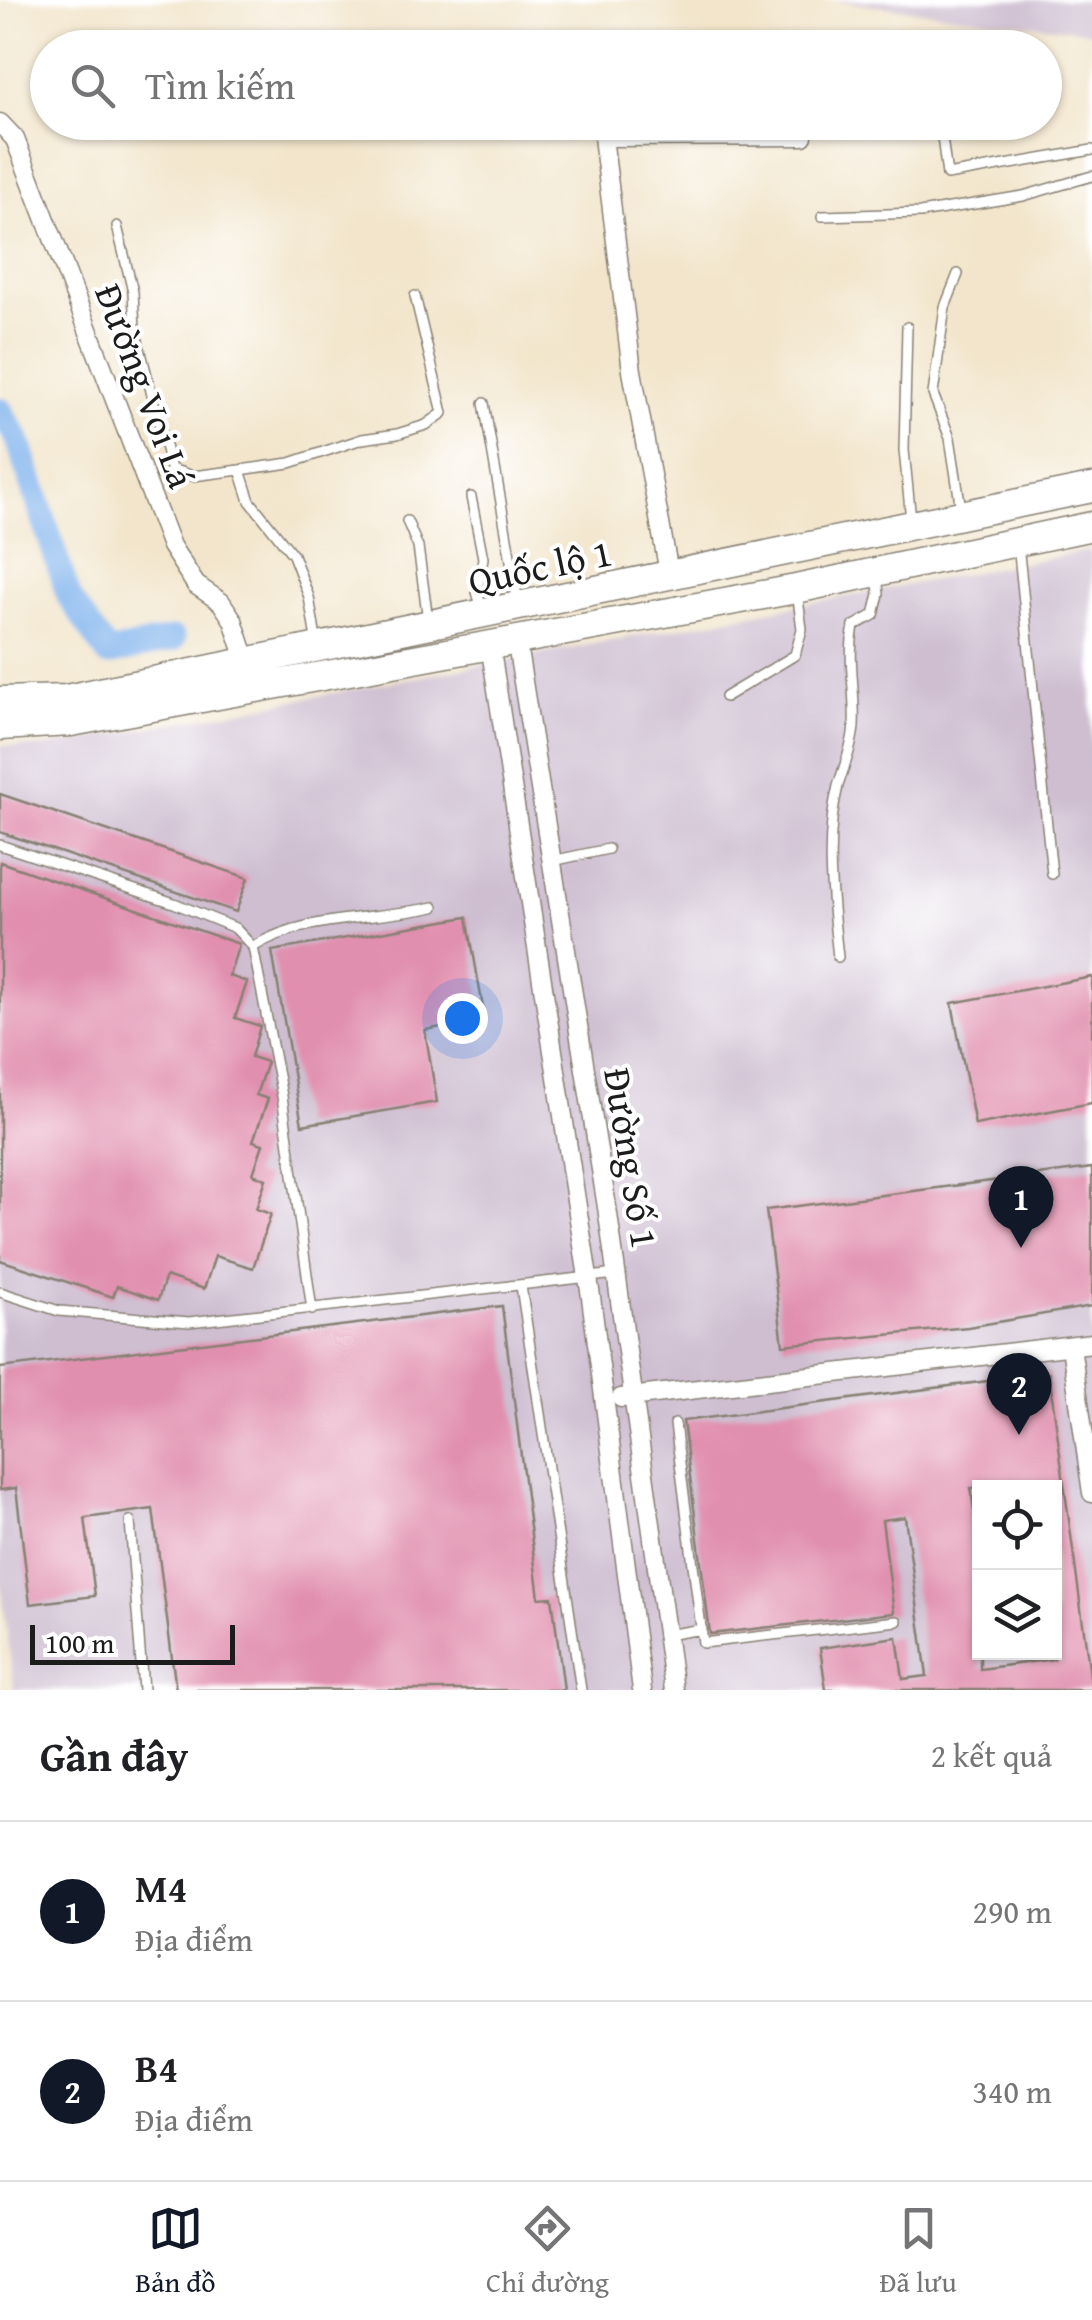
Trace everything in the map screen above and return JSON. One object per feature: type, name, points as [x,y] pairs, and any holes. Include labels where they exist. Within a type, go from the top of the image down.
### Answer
[{"type":"highway","name":"Quốc lộ 1","points":[[0,726],[72,722],[504,624],[670,578],[1092,488]]},
{"type":"highway","name":"Quốc lộ 1","points":[[0,702],[66,699],[246,660],[429,628],[504,624],[796,589],[1092,526]]},
{"type":"street","name":"Đường Voi Lá","points":[[0,123],[15,139],[171,546],[196,585],[221,602],[233,620],[246,660]]},
{"type":"street","points":[[603,140],[632,371],[670,578]]},
{"type":"street","name":"Đường Số 1","points":[[504,624],[549,861],[616,1274],[674,1690]]},
{"type":"street","name":"Đường Số 1","points":[[504,624],[642,1690]]},
{"type":"street","points":[[606,1400],[1092,1343]]},
{"type":"street","points":[[1071,1346],[1092,1493]]},
{"type":"lane","points":[[942,140],[947,175],[1092,150]]},
{"type":"lane","points":[[822,216],[920,213],[1023,196],[1092,176]]},
{"type":"lane","points":[[116,226],[133,292],[134,329],[171,469],[192,476],[290,463],[362,439],[426,425],[443,412],[416,296]]},
{"type":"lane","points":[[958,274],[945,307],[934,394],[950,438],[963,516]]},
{"type":"lane","points":[[906,327],[904,450],[912,527]]},
{"type":"lane","points":[[484,402],[504,624]]},
{"type":"lane","points":[[240,470],[250,501],[292,555],[309,598],[317,648]]},
{"type":"lane","points":[[471,497],[483,558],[477,592],[504,624]]},
{"type":"lane","points":[[407,521],[418,546],[429,628]]},
{"type":"lane","points":[[1018,542],[1052,874]]},
{"type":"lane","points":[[838,957],[830,880],[838,786],[849,760],[854,724],[848,655],[854,626],[874,615],[879,594],[876,572]]},
{"type":"lane","points":[[725,697],[782,667],[795,655],[802,628],[796,589]]},
{"type":"lane","points":[[0,845],[174,903],[234,928],[253,947],[282,1096],[312,1310]]},
{"type":"lane","points":[[549,861],[608,849]]},
{"type":"lane","points":[[253,947],[277,932],[434,907]]},
{"type":"lane","points":[[0,1292],[59,1311],[189,1322],[616,1274]]},
{"type":"lane","points":[[521,1286],[581,1690]]},
{"type":"lane","points":[[675,1424],[703,1644],[897,1622]]},
{"type":"lane","points":[[130,1520],[143,1690]]},
{"type":"lane","points":[[666,1635],[702,1629]]},
{"type":"shaded area","points":[[830,0],[1092,0],[1092,32]]},
{"type":"shaded area","points":[[1092,550],[1092,1690],[14,1690],[0,1574],[0,745],[41,748]]},
{"type":"building","points":[[0,794],[248,878],[236,912],[0,832]]},
{"type":"building","points":[[0,862],[239,944],[229,976],[247,982],[235,1018],[260,1026],[251,1057],[267,1062],[256,1095],[268,1099],[253,1141],[263,1144],[253,1174],[266,1179],[256,1209],[271,1214],[253,1268],[215,1256],[204,1289],[166,1276],[158,1300],[117,1286],[113,1297],[0,1260]]},
{"type":"building","points":[[467,917],[485,1019],[425,1030],[437,1102],[302,1125],[272,951]]},
{"type":"building","points":[[1092,977],[1092,1103],[975,1125],[952,1003]]},
{"type":"building","points":[[1092,1168],[1092,1306],[968,1327],[783,1345],[766,1210]]},
{"type":"building","points":[[502,1306],[539,1598],[552,1597],[564,1690],[176,1690],[153,1509],[85,1518],[95,1596],[30,1604],[16,1488],[0,1490],[0,1368]]},
{"type":"building","points":[[1049,1373],[1092,1690],[826,1690],[820,1648],[897,1637],[903,1679],[927,1676],[905,1517],[882,1520],[894,1613],[710,1634],[683,1421]]},
{"type":"waterway","points":[[0,410],[18,440],[69,597],[108,654],[173,639]]},
{"type":"place","name":"M4","points":[[1021,1248]]},
{"type":"place","name":"B4","points":[[1019,1435]]}]
